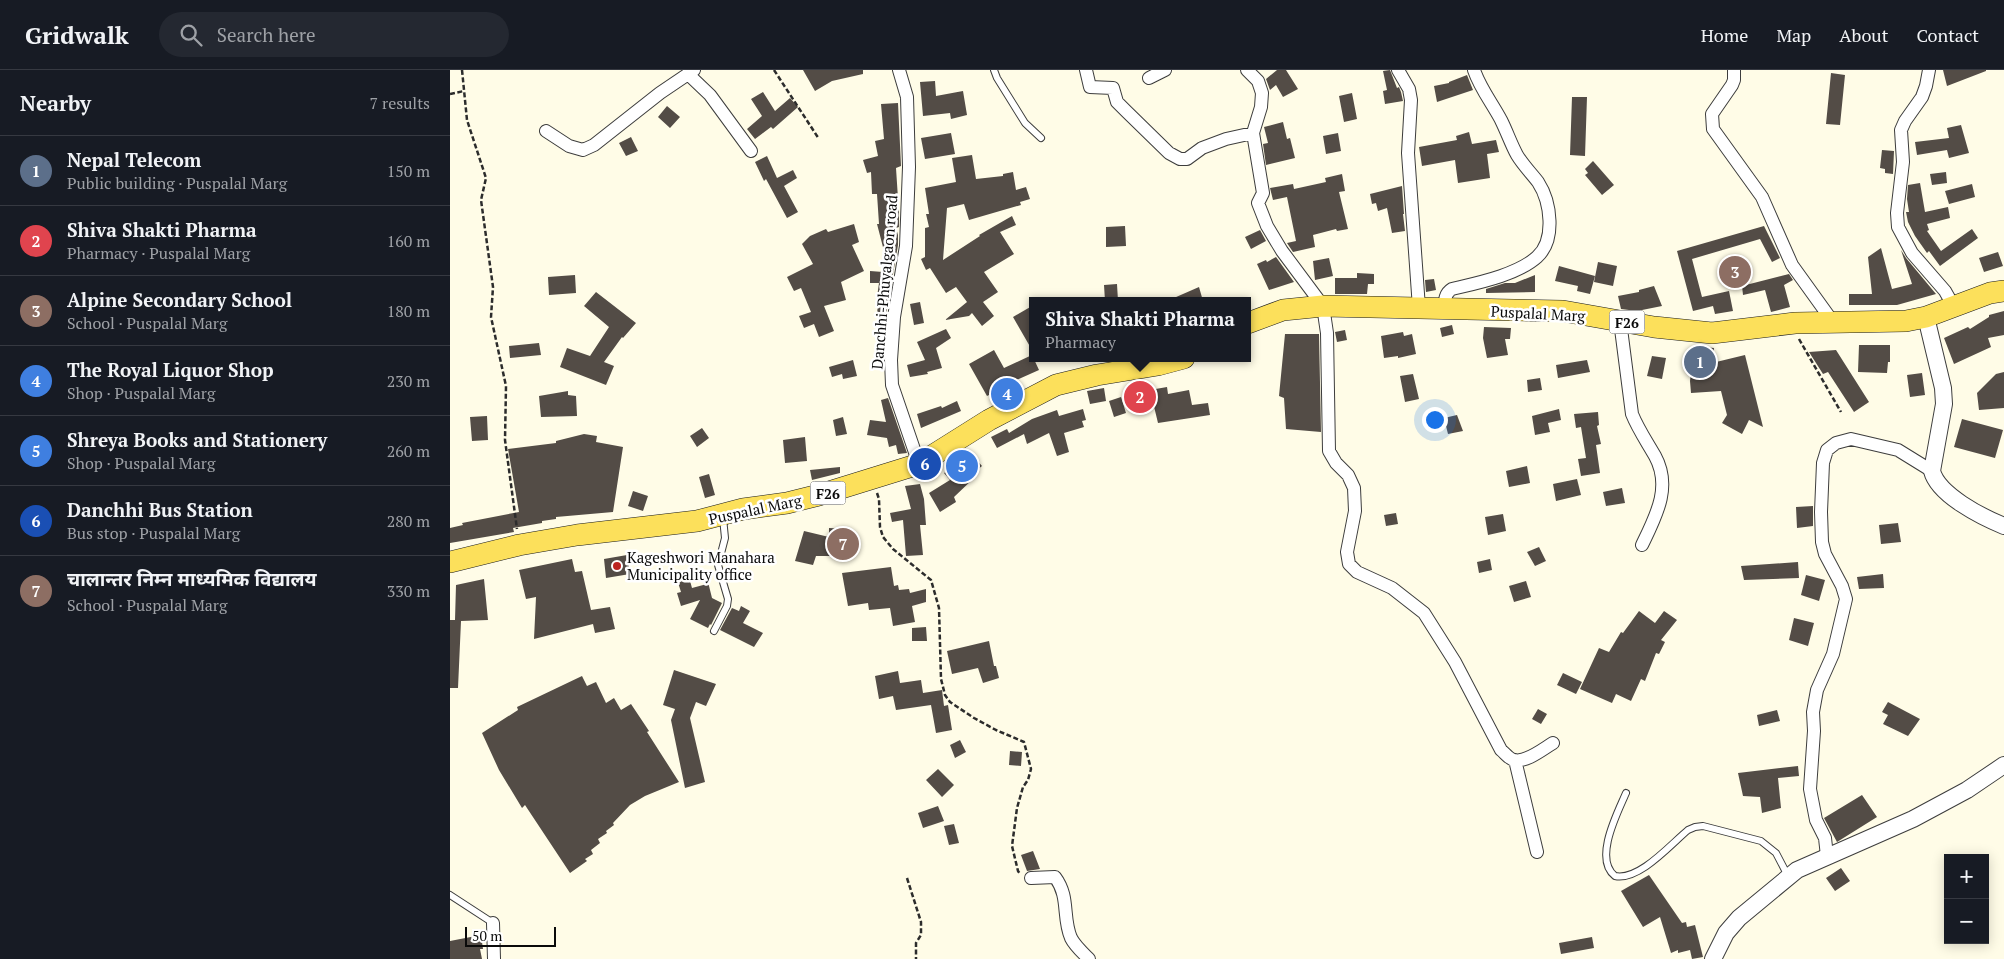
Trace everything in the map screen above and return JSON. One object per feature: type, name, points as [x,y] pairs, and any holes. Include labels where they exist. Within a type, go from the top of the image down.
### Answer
[{"type":"main road","name":"Puspalal Marg","points":[[1251,322],[1283,310],[1323,306],[1563,311],[1654,328],[1712,333],[1795,323],[1906,321],[1926,317],[1990,294],[2004,291]]},
{"type":"main road","name":"Puspalal Marg","points":[[450,562],[519,545],[587,534],[668,525],[787,503],[872,480],[919,464],[989,420],[1056,385],[1097,374],[1169,362]]},
{"type":"street","name":"Danchhi-Phuyalgaon road","points":[[899,70],[908,97],[909,167],[906,246],[894,317],[891,360],[892,384],[919,464]]},
{"type":"street","points":[[1086,70],[1090,87],[1113,88],[1117,102],[1169,153],[1180,159],[1187,159],[1202,148],[1226,139],[1253,132]]},
{"type":"street","points":[[1149,78],[1165,70]]},
{"type":"street","points":[[1247,70],[1258,81],[1262,93],[1261,107],[1253,132],[1263,193],[1258,202],[1267,226],[1282,251],[1323,306],[1326,333],[1329,451],[1336,463],[1352,482],[1355,494],[1355,512],[1347,552],[1349,564],[1357,572],[1392,588],[1424,613],[1458,669],[1501,750],[1512,760],[1528,758],[1553,743]]},
{"type":"street","points":[[1398,70],[1409,89],[1411,100],[1408,153],[1419,308]]},
{"type":"street","points":[[1445,309],[1447,292],[1514,271],[1537,258],[1548,241],[1548,212],[1544,196],[1538,183],[1520,161],[1502,122],[1478,83],[1474,70]]},
{"type":"street","points":[[1734,70],[1732,85],[1712,114],[1711,123],[1713,129],[1762,197],[1792,265],[1833,322]]},
{"type":"street","points":[[1928,70],[1926,86],[1922,97],[1904,121],[1901,130],[1903,162],[1896,213],[1898,227],[1912,253],[1945,291],[1954,307]]},
{"type":"street","points":[[546,131],[569,146],[582,150],[594,145],[660,93],[691,72],[751,151]]},
{"type":"street","points":[[1926,317],[1944,388],[1944,404],[1932,471],[1934,479],[1958,501],[2004,526]]},
{"type":"street","points":[[1620,321],[1632,414],[1636,425],[1656,457],[1663,478],[1662,495],[1655,519],[1642,545]]},
{"type":"street","points":[[1827,856],[1825,838],[1816,820],[1810,789],[1814,730],[1813,712],[1817,690],[1833,654],[1846,600],[1842,586],[1825,554],[1822,542],[1820,512],[1823,463],[1827,450],[1836,443],[1851,439],[1898,450],[1932,471]]},
{"type":"street","points":[[1515,760],[1537,852]]},
{"type":"street","points":[[1712,959],[1726,933],[1739,918],[1797,870],[1921,815],[1967,790],[2004,765]]},
{"type":"street","points":[[1028,878],[1055,877],[1064,892],[1071,938],[1089,959]]},
{"type":"street","points":[[493,923],[494,959]]},
{"type":"lane","points":[[994,70],[1025,123],[1042,138]]},
{"type":"lane","points":[[714,631],[727,606],[728,599],[718,565],[725,538],[722,514]]},
{"type":"lane","points":[[1626,792],[1607,845],[1608,867],[1615,876],[1621,877],[1645,868],[1688,830],[1702,826],[1761,840],[1776,854],[1788,877]]},
{"type":"lane","points":[[450,896],[493,923]]},
{"type":"path","points":[[462,70],[467,120],[486,178],[481,200],[493,287],[491,317],[506,386],[505,440],[519,545]]},
{"type":"path","points":[[774,70],[819,139]]},
{"type":"path","points":[[450,94],[464,91]]},
{"type":"path","points":[[1795,323],[1801,344],[1841,412]]},
{"type":"path","points":[[872,480],[879,498],[880,527],[883,537],[892,549],[931,580],[939,608],[941,679],[945,695],[950,702],[974,718],[1024,742],[1031,769],[1028,780],[1023,787],[1012,846],[1018,871],[1028,878]]},
{"type":"path","points":[[907,878],[921,922],[921,935],[916,943],[916,959]]},
{"type":"building","points":[[803,70],[863,70],[863,74],[832,81],[815,91]]},
{"type":"building","points":[[1277,70],[1286,70],[1298,89],[1283,97],[1276,85],[1270,90],[1266,79]]},
{"type":"building","points":[[1390,70],[1397,88],[1399,87],[1403,101],[1385,104],[1383,91],[1387,90],[1383,71]]},
{"type":"building","points":[[1943,70],[1986,70],[1986,71],[1947,86]]},
{"type":"building","points":[[1831,73],[1845,75],[1840,125],[1826,124]]},
{"type":"building","points":[[1467,75],[1473,90],[1437,102],[1434,86],[1449,83]]},
{"type":"building","points":[[935,81],[936,96],[963,91],[967,115],[951,119],[950,113],[923,116],[920,82]]},
{"type":"building","points":[[763,92],[775,111],[790,98],[798,107],[773,129],[771,127],[755,139],[747,129],[762,116],[751,99]]},
{"type":"building","points":[[1352,93],[1357,119],[1344,122],[1339,96]]},
{"type":"building","points":[[1572,97],[1587,97],[1585,156],[1570,155]]},
{"type":"building","points":[[898,103],[901,166],[896,168],[899,214],[899,227],[896,228],[898,245],[886,315],[877,314],[878,304],[876,304],[879,283],[870,283],[870,271],[883,272],[884,251],[877,224],[879,224],[877,194],[872,194],[871,172],[867,173],[863,160],[878,156],[875,141],[884,139],[881,104]]},
{"type":"building","points":[[667,106],[680,117],[670,128],[658,117]]},
{"type":"building","points":[[1283,122],[1287,139],[1290,138],[1295,158],[1266,165],[1263,144],[1268,143],[1264,127]]},
{"type":"building","points":[[1961,125],[1969,153],[1949,158],[1947,150],[1917,155],[1915,142],[1949,138],[1947,128]]},
{"type":"building","points":[[1469,132],[1472,144],[1496,140],[1499,152],[1487,154],[1490,178],[1458,183],[1455,160],[1422,166],[1419,147],[1457,140],[1456,136]]},
{"type":"building","points":[[951,133],[955,154],[925,159],[921,138]]},
{"type":"building","points":[[1338,133],[1341,151],[1326,154],[1323,136]]},
{"type":"building","points":[[631,137],[638,151],[626,156],[619,143]]},
{"type":"building","points":[[1882,150],[1894,151],[1893,174],[1885,173],[1885,169],[1880,168]]},
{"type":"building","points":[[972,155],[976,179],[1003,176],[1003,174],[1013,172],[1016,190],[1026,187],[1030,199],[1020,202],[1021,205],[969,220],[964,204],[947,208],[943,260],[979,235],[1012,216],[1016,225],[1000,232],[1014,254],[984,272],[998,292],[983,302],[994,316],[982,326],[972,313],[969,316],[945,320],[967,302],[956,287],[946,293],[930,268],[926,270],[921,259],[925,257],[925,228],[929,227],[926,214],[929,214],[925,188],[956,182],[952,158]]},
{"type":"building","points":[[767,156],[777,178],[793,170],[797,178],[784,186],[798,212],[787,218],[766,179],[764,181],[755,162]]},
{"type":"building","points":[[1593,161],[1614,185],[1602,195],[1585,175],[1588,173],[1585,169]]},
{"type":"building","points":[[1946,172],[1947,183],[1932,185],[1930,174]]},
{"type":"building","points":[[1342,174],[1345,191],[1339,192],[1348,229],[1337,231],[1336,229],[1313,235],[1315,247],[1293,252],[1287,243],[1296,241],[1287,197],[1273,200],[1270,188],[1293,184],[1294,189],[1326,182],[1325,178]]},
{"type":"building","points":[[1920,183],[1925,212],[1948,207],[1950,218],[1927,224],[1929,230],[1927,231],[1941,251],[1972,229],[1978,238],[1940,266],[1929,251],[1927,253],[1908,222],[1906,212],[1909,212],[1907,199],[1908,185]]},
{"type":"building","points":[[1972,184],[1975,197],[1949,204],[1945,191]]},
{"type":"building","points":[[1402,186],[1405,231],[1392,233],[1387,208],[1378,211],[1376,203],[1372,204],[1370,194]]},
{"type":"building","points":[[854,224],[859,242],[852,245],[864,271],[841,282],[846,300],[824,306],[834,331],[819,337],[814,324],[804,328],[799,316],[811,312],[801,288],[794,291],[787,277],[813,264],[802,244],[810,236],[826,229],[828,232]]},
{"type":"building","points":[[1125,226],[1126,246],[1106,247],[1106,227]]},
{"type":"building","points":[[1764,226],[1780,258],[1772,262],[1760,239],[1692,259],[1702,297],[1729,291],[1733,311],[1715,314],[1713,306],[1693,311],[1677,251]]},
{"type":"building","points":[[1260,230],[1266,241],[1251,249],[1245,237]]},
{"type":"building","points":[[1881,248],[1892,289],[1912,284],[1901,250],[1936,294],[1897,305],[1849,305],[1849,294],[1872,294],[1868,257]]},
{"type":"building","points":[[1998,252],[2003,266],[1984,272],[1979,258]]},
{"type":"building","points":[[1276,257],[1294,282],[1269,290],[1257,264],[1266,260],[1267,262]]},
{"type":"building","points":[[1329,258],[1333,276],[1315,280],[1313,261]]},
{"type":"building","points":[[1598,262],[1617,266],[1613,286],[1594,282]]},
{"type":"building","points":[[1559,266],[1595,276],[1590,294],[1577,291],[1578,286],[1555,281]]},
{"type":"building","points":[[1357,273],[1374,274],[1374,284],[1368,284],[1367,294],[1335,294],[1335,278],[1357,278]]},
{"type":"building","points":[[1789,274],[1793,280],[1784,285],[1790,307],[1771,312],[1765,290],[1743,295],[1742,286]]},
{"type":"building","points":[[575,275],[576,293],[549,295],[548,277]]},
{"type":"building","points":[[1535,275],[1535,292],[1486,293],[1486,289],[1505,283],[1515,283]]},
{"type":"building","points":[[1434,279],[1436,290],[1426,292],[1425,280]]},
{"type":"building","points":[[1117,284],[1118,297],[1105,297],[1104,285]]},
{"type":"building","points":[[1654,286],[1662,306],[1637,311],[1621,309],[1618,296],[1639,292],[1639,290]]},
{"type":"building","points":[[1199,287],[1202,297],[1176,297]]},
{"type":"building","points":[[596,292],[636,323],[622,337],[604,362],[614,366],[606,385],[560,367],[567,348],[590,356],[609,327],[584,306]]},
{"type":"building","points":[[920,302],[924,323],[914,325],[910,304]]},
{"type":"building","points":[[1029,308],[1029,345],[1013,317]]},
{"type":"building","points":[[2004,311],[2004,335],[1988,338],[1991,347],[1954,364],[1944,338],[1968,327],[1970,329],[1989,317],[1989,315]]},
{"type":"building","points":[[1452,325],[1454,334],[1442,337],[1440,328]]},
{"type":"building","points":[[1484,327],[1511,328],[1510,339],[1505,339],[1508,355],[1487,358],[1483,338]]},
{"type":"building","points":[[946,329],[951,338],[936,348],[942,368],[927,372],[928,374],[910,377],[907,365],[925,360],[917,342]]},
{"type":"building","points":[[1345,330],[1347,340],[1337,342],[1335,332]]},
{"type":"building","points":[[1403,332],[1404,336],[1412,334],[1416,354],[1398,358],[1398,356],[1384,358],[1381,336]]},
{"type":"building","points":[[1285,334],[1319,334],[1321,432],[1286,429],[1284,398],[1279,396]]},
{"type":"building","points":[[539,343],[541,355],[510,358],[509,346]]},
{"type":"building","points":[[1859,345],[1890,345],[1890,362],[1888,362],[1887,373],[1858,372]]},
{"type":"building","points":[[1694,346],[1714,348],[1712,363],[1745,355],[1763,427],[1749,420],[1742,434],[1722,423],[1727,415],[1721,391],[1691,393],[1690,381]]},
{"type":"building","points":[[994,350],[1004,368],[1029,356],[1029,362],[1035,362],[1039,370],[1005,385],[1011,394],[1001,400],[999,390],[987,396],[969,364]]},
{"type":"building","points":[[1836,350],[1869,402],[1854,412],[1828,372],[1823,374],[1809,352]]},
{"type":"building","points":[[1652,356],[1666,358],[1662,379],[1647,376]]},
{"type":"building","points":[[853,360],[857,376],[843,379],[842,374],[832,377],[829,367]]},
{"type":"building","points":[[1587,360],[1590,372],[1558,378],[1556,365]]},
{"type":"building","points":[[2004,372],[2004,408],[1979,410],[1977,393],[1996,374]]},
{"type":"building","points":[[1922,373],[1925,395],[1910,397],[1907,375]]},
{"type":"building","points":[[1413,374],[1419,399],[1405,402],[1400,376]]},
{"type":"building","points":[[1540,378],[1542,390],[1528,392],[1527,380]]},
{"type":"building","points":[[1167,387],[1168,394],[1189,390],[1192,405],[1208,403],[1210,415],[1158,423],[1150,390]]},
{"type":"building","points":[[1104,388],[1106,401],[1090,404],[1087,391]]},
{"type":"building","points":[[568,391],[568,395],[576,396],[577,416],[541,417],[539,396]]},
{"type":"building","points":[[1121,397],[1126,413],[1114,417],[1109,401]]},
{"type":"building","points":[[888,398],[907,453],[898,454],[896,445],[889,447],[887,438],[867,435],[870,420],[886,422],[881,400]]},
{"type":"building","points":[[957,401],[961,411],[921,428],[917,414],[941,406],[942,408]]},
{"type":"building","points":[[1083,409],[1086,420],[1082,421],[1084,427],[1064,433],[1069,452],[1057,456],[1049,433],[1027,444],[1024,434],[997,448],[991,437],[1007,429],[1009,433],[1032,419],[1057,410],[1059,416]]},
{"type":"building","points":[[1559,409],[1561,420],[1548,423],[1550,432],[1535,435],[1532,416]]},
{"type":"building","points":[[1598,412],[1599,425],[1597,426],[1601,444],[1596,445],[1600,473],[1581,476],[1578,459],[1586,458],[1581,427],[1576,428],[1574,414]]},
{"type":"building","points":[[1457,415],[1463,431],[1448,434],[1444,418]]},
{"type":"building","points":[[487,416],[488,440],[472,441],[470,417]]},
{"type":"building","points":[[843,417],[847,434],[836,436],[833,420]]},
{"type":"building","points":[[1962,419],[2003,430],[1995,458],[1954,447]]},
{"type":"building","points":[[702,428],[709,438],[697,447],[690,436]]},
{"type":"building","points":[[584,434],[597,436],[596,442],[623,447],[613,512],[556,517],[556,519],[542,521],[542,523],[513,528],[514,532],[450,543],[450,528],[463,525],[462,523],[519,512],[508,449],[556,443],[556,441]]},
{"type":"building","points":[[805,437],[807,461],[785,463],[783,440]]},
{"type":"building","points":[[974,457],[982,466],[972,474],[974,478],[954,497],[956,502],[940,512],[929,493],[950,480],[944,473]]},
{"type":"building","points":[[1527,466],[1530,483],[1509,487],[1506,471]]},
{"type":"building","points":[[840,467],[840,473],[812,480],[810,470]]},
{"type":"building","points":[[709,474],[715,495],[705,498],[699,477]]},
{"type":"building","points":[[1577,479],[1581,495],[1556,501],[1553,484]]},
{"type":"building","points":[[920,484],[924,499],[926,525],[920,525],[923,555],[906,556],[903,520],[892,522],[890,513],[911,509],[905,486]]},
{"type":"building","points":[[1622,488],[1625,503],[1606,506],[1603,492]]},
{"type":"building","points":[[633,491],[648,496],[643,511],[628,506]]},
{"type":"building","points":[[1813,506],[1813,526],[1797,528],[1796,507]]},
{"type":"building","points":[[1396,513],[1398,524],[1386,526],[1384,515]]},
{"type":"building","points":[[1503,514],[1506,531],[1488,535],[1485,517]]},
{"type":"building","points":[[1898,523],[1901,542],[1881,544],[1879,525]]},
{"type":"building","points":[[829,528],[847,529],[847,556],[816,556],[813,565],[795,561],[804,531],[829,537]]},
{"type":"building","points":[[1539,547],[1546,561],[1535,566],[1527,552]]},
{"type":"building","name":"Kageshwori Manahara Municipality office","points":[[627,555],[630,574],[606,578],[604,559]]},
{"type":"building","points":[[572,559],[575,572],[582,571],[591,610],[610,607],[615,629],[595,633],[593,624],[534,639],[536,597],[526,599],[519,570]]},
{"type":"building","points":[[1490,559],[1492,570],[1479,573],[1477,562]]},
{"type":"building","points":[[1798,562],[1799,578],[1744,580],[1741,566]]},
{"type":"building","points":[[891,567],[894,586],[898,585],[899,590],[909,589],[910,593],[926,589],[926,602],[912,606],[915,622],[893,626],[890,608],[869,610],[868,603],[848,606],[842,573]]},
{"type":"building","points":[[687,570],[692,588],[707,584],[708,582],[712,598],[722,603],[708,628],[690,619],[700,600],[681,606],[677,593],[681,592],[675,573]]},
{"type":"building","points":[[1883,574],[1884,588],[1859,589],[1857,577]]},
{"type":"building","points":[[1806,575],[1825,580],[1819,601],[1801,595]]},
{"type":"building","points":[[484,579],[488,620],[461,621],[458,688],[450,688],[450,620],[455,620],[456,585]]},
{"type":"building","points":[[1526,581],[1531,597],[1514,602],[1509,586]]},
{"type":"building","points":[[741,606],[750,611],[743,623],[763,633],[754,647],[720,630],[732,608],[739,611]]},
{"type":"building","points":[[1639,611],[1655,623],[1664,611],[1677,620],[1661,640],[1665,642],[1659,654],[1656,653],[1645,681],[1641,679],[1631,701],[1616,694],[1612,703],[1580,689],[1599,648],[1609,652],[1621,632],[1623,633]]},
{"type":"building","points":[[1794,618],[1814,623],[1808,646],[1789,640]]},
{"type":"building","points":[[926,627],[927,641],[912,641],[912,628]]},
{"type":"building","points":[[989,641],[994,666],[996,666],[999,678],[983,683],[978,668],[952,674],[947,651]]},
{"type":"building","points":[[674,670],[716,684],[706,706],[696,702],[690,718],[705,782],[685,788],[671,720],[675,709],[663,705]]},
{"type":"building","points":[[898,671],[900,683],[921,680],[923,693],[942,690],[944,706],[948,705],[952,730],[936,733],[931,705],[896,710],[893,696],[879,699],[875,676]]},
{"type":"building","points":[[1563,673],[1582,682],[1576,694],[1557,685]]},
{"type":"building","points":[[582,676],[587,686],[596,682],[606,703],[614,698],[621,710],[631,704],[679,782],[645,796],[630,805],[613,823],[614,825],[606,831],[607,833],[598,839],[600,843],[591,850],[593,854],[585,859],[587,861],[570,873],[525,805],[522,808],[499,770],[482,733],[518,710],[517,707]]},
{"type":"building","points":[[1888,702],[1920,719],[1908,736],[1883,724],[1888,715],[1882,712]]},
{"type":"building","points":[[1538,709],[1547,714],[1541,724],[1532,719]]},
{"type":"building","points":[[1777,710],[1780,721],[1759,726],[1757,715]]},
{"type":"building","points":[[960,740],[966,752],[955,758],[950,745]]},
{"type":"building","points":[[1010,751],[1022,752],[1021,766],[1009,765]]},
{"type":"building","points":[[1798,766],[1799,776],[1778,778],[1781,808],[1762,813],[1760,797],[1743,796],[1738,773]]},
{"type":"building","points":[[938,769],[954,785],[942,797],[926,780]]},
{"type":"building","points":[[1862,795],[1877,817],[1837,842],[1824,818]]},
{"type":"building","points":[[938,806],[944,821],[923,828],[918,813]]},
{"type":"building","points":[[954,824],[959,843],[949,845],[944,826]]},
{"type":"building","points":[[1033,851],[1040,869],[1027,871],[1021,855]]},
{"type":"building","points":[[1841,868],[1850,881],[1835,891],[1826,878]]},
{"type":"building","points":[[1649,875],[1682,923],[1686,922],[1687,927],[1695,925],[1703,957],[1692,959],[1690,950],[1678,953],[1678,950],[1671,953],[1660,917],[1643,927],[1621,891]]},
{"type":"building","points":[[481,935],[483,949],[480,949],[482,959],[450,959],[450,941]]},
{"type":"building","points":[[1592,937],[1594,948],[1561,954],[1559,943]]},
{"type":"place","name":"Alpine Secondary School","points":[[1735,272]]},
{"type":"place","name":"Nepal Telecom","points":[[1700,362]]},
{"type":"place","name":"The Royal Liquor Shop","points":[[1007,394]]},
{"type":"place","name":"Shiva Shakti Pharma","points":[[1140,397]]},
{"type":"place","name":"Danchhi Bus Station","points":[[925,464]]},
{"type":"place","name":"Shreya Books and Stationery","points":[[962,466]]},
{"type":"place","name":"चालान्तर निम्न माध्यमिक विद्यालय","points":[[843,544]]},
{"type":"place","name":"Kageshwori Manahara Municipality office","points":[[617,566]]}]
